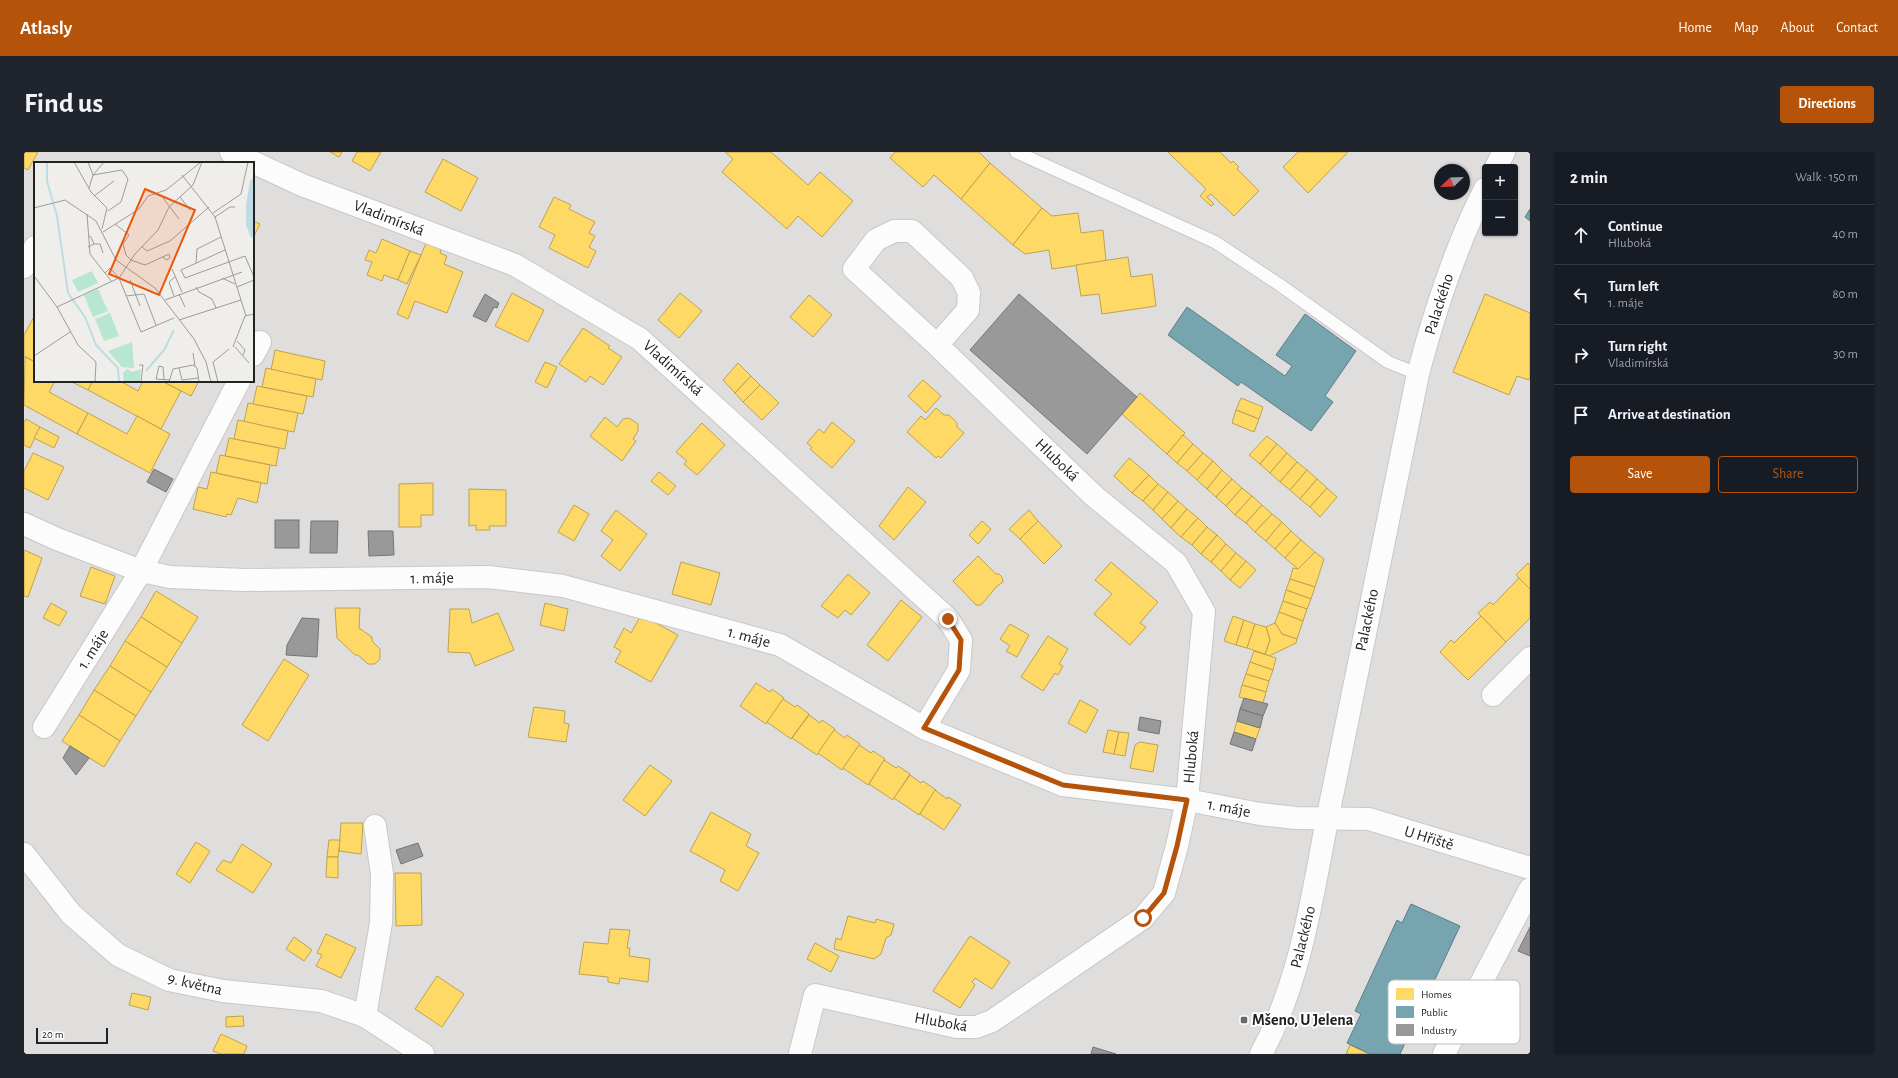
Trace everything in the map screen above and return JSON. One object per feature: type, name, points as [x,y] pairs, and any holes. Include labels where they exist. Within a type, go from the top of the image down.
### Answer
[{"type":"street","name":"Vladimírská","points":[[231,152],[253,162]]},
{"type":"street","points":[[1498,164],[1504,152]]},
{"type":"street","name":"Vladimírská","points":[[254,163],[302,185],[516,265],[640,338],[948,619],[961,640],[959,670],[924,728]]},
{"type":"street","name":"Palackého","points":[[1261,1054],[1282,1011],[1291,986],[1312,898],[1418,374],[1436,309],[1454,258],[1482,196]]},
{"type":"street","name":"Hluboká","points":[[800,1054],[815,995],[957,1027],[976,1027],[992,1021],[1143,918],[1164,893],[1177,846],[1187,800],[1204,612],[1176,563],[1094,496],[937,345],[854,269],[876,240],[894,231],[912,231],[962,278],[969,293],[968,310],[937,345]]},
{"type":"street","points":[[24,268],[34,249]]},
{"type":"street","name":"1. máje","points":[[44,727],[141,571],[238,382]]},
{"type":"street","name":"1. máje","points":[[24,524],[57,539],[141,571],[170,577],[245,580],[488,577],[563,586],[780,645],[924,728],[1063,785],[1187,800],[1260,814],[1296,818],[1327,818]]},
{"type":"street","points":[[1493,695],[1530,658]]},
{"type":"street","name":"U Hřiště","points":[[1327,818],[1369,819],[1530,868]]},
{"type":"street","points":[[366,1016],[381,924],[382,874],[375,826]]},
{"type":"street","name":"9. května","points":[[24,854],[71,914],[118,955],[169,980],[223,992],[320,1001],[366,1016],[423,1054]]},
{"type":"street","points":[[1483,980],[1530,890]]},
{"type":"street","points":[[1444,1054],[1449,1044]]},
{"type":"lane","points":[[1016,152],[1215,242],[1280,285],[1388,362],[1418,374]]},
{"type":"shaded area","points":[[24,152],[1530,152],[1530,1054],[24,1054]]},
{"type":"building: Homes","points":[[24,152],[38,152],[28,170],[24,168]]},
{"type":"building: Homes","points":[[330,152],[342,152],[339,157]]},
{"type":"building: Homes","points":[[357,152],[381,152],[370,171],[352,161]]},
{"type":"building: Homes","points":[[725,152],[771,152],[808,185],[820,172],[853,201],[822,237],[798,216],[787,229],[722,172],[733,159]]},
{"type":"building: Homes","points":[[895,152],[979,152],[990,163],[961,199],[934,175],[923,187],[890,158]]},
{"type":"building: Homes","points":[[1168,152],[1220,152],[1231,163],[1233,161],[1239,167],[1237,169],[1259,191],[1234,216],[1211,194],[1207,197],[1214,204],[1211,206],[1200,196],[1206,189]]},
{"type":"building: Homes","points":[[1298,152],[1348,152],[1308,193],[1283,167]]},
{"type":"building: Homes","points":[[443,159],[478,178],[461,211],[425,192]]},
{"type":"building: Homes","points":[[990,163],[1042,208],[1013,245],[961,199]]},
{"type":"building: Homes","points":[[554,197],[571,205],[569,209],[595,222],[589,233],[595,236],[589,247],[596,251],[588,268],[549,248],[555,235],[539,227]]},
{"type":"building: Homes","points":[[1042,208],[1052,216],[1078,213],[1081,233],[1103,230],[1106,261],[1052,269],[1049,250],[1025,254],[1013,245]]},
{"type":"building: Homes","points":[[254,221],[260,224],[254,236]]},
{"type":"building: Homes","points":[[382,239],[410,251],[398,280],[384,275],[382,281],[367,275],[372,262],[365,260],[369,250],[376,253]]},
{"type":"building: Homes","points":[[426,243],[441,249],[440,253],[447,256],[444,264],[463,272],[447,313],[415,301],[408,319],[397,314]]},
{"type":"building: Homes","points":[[410,251],[421,255],[407,284],[398,280]]},
{"type":"building: Homes","points":[[1128,257],[1131,277],[1152,274],[1156,306],[1102,314],[1099,294],[1081,296],[1076,265]]},
{"type":"building: Homes","points":[[512,293],[544,310],[528,342],[495,326]]},
{"type":"building: Homes","points":[[680,293],[702,311],[679,338],[658,320]]},
{"type":"building: Homes","points":[[1485,294],[1530,313],[1530,377],[1529,380],[1517,376],[1509,395],[1453,372]]},
{"type":"building: Homes","points":[[809,295],[832,315],[813,337],[790,317]]},
{"type":"building: Homes","points":[[34,317],[34,361],[24,356],[24,335]]},
{"type":"building: Homes","points":[[583,328],[610,346],[608,348],[622,357],[603,385],[590,376],[586,382],[559,364]]},
{"type":"building: Homes","points":[[275,350],[325,361],[322,380],[271,370]]},
{"type":"building: Homes","points":[[25,357],[34,362],[34,382],[54,382],[49,392],[88,413],[77,434],[24,405]]},
{"type":"building: Homes","points":[[545,362],[557,367],[547,388],[535,382]]},
{"type":"building: Homes","points":[[738,363],[751,376],[735,393],[723,380]]},
{"type":"building: Homes","points":[[266,368],[316,379],[313,397],[262,387]]},
{"type":"building: Homes","points":[[751,376],[760,385],[743,402],[735,393]]},
{"type":"building: Homes","points":[[923,380],[941,396],[926,413],[908,396]]},
{"type":"building: Homes","points":[[72,382],[92,382],[88,390]]},
{"type":"building: Homes","points":[[92,382],[122,382],[138,391],[142,382],[164,382],[181,391],[161,429],[88,390]]},
{"type":"building: Homes","points":[[164,382],[198,382],[191,396]]},
{"type":"building: Homes","points":[[760,385],[779,403],[762,420],[743,402]]},
{"type":"building: Homes","points":[[257,386],[307,396],[303,414],[253,404]]},
{"type":"building: Homes","points":[[1140,393],[1185,433],[1167,454],[1122,414]]},
{"type":"building: Homes","points":[[1241,398],[1263,407],[1259,419],[1236,410]]},
{"type":"building: Homes","points":[[248,403],[298,413],[294,432],[244,422]]},
{"type":"building: Homes","points":[[936,408],[944,415],[949,415],[957,423],[957,427],[964,433],[941,458],[938,456],[936,458],[907,432],[921,416],[925,420]]},
{"type":"building: Homes","points":[[1236,410],[1259,419],[1254,432],[1232,423]]},
{"type":"building: Homes","points":[[88,413],[127,434],[137,416],[170,434],[150,473],[77,434]]},
{"type":"building: Homes","points":[[605,417],[617,427],[623,419],[629,418],[638,424],[638,431],[633,439],[636,441],[622,461],[590,436]]},
{"type":"building: Homes","points":[[26,419],[40,427],[30,448],[24,445],[24,423]]},
{"type":"building: Homes","points":[[238,420],[288,431],[285,449],[234,439]]},
{"type":"building: Homes","points":[[832,422],[855,441],[832,468],[810,449],[812,447],[807,443],[819,429],[824,433]]},
{"type":"building: Homes","points":[[702,423],[725,445],[697,475],[684,464],[687,461],[676,452]]},
{"type":"building: Homes","points":[[40,427],[59,437],[54,448],[34,438]]},
{"type":"building: Homes","points":[[1183,435],[1193,444],[1177,463],[1167,454]]},
{"type":"building: Homes","points":[[1267,436],[1277,444],[1260,464],[1249,455]]},
{"type":"building: Homes","points":[[229,438],[279,448],[276,466],[225,456]]},
{"type":"building: Homes","points":[[1193,444],[1203,453],[1187,471],[1177,463]]},
{"type":"building: Homes","points":[[1277,444],[1287,453],[1270,473],[1260,464]]},
{"type":"building: Homes","points":[[33,453],[64,467],[48,500],[24,488],[24,471]]},
{"type":"building: Homes","points":[[1203,453],[1213,461],[1197,480],[1187,471]]},
{"type":"building: Homes","points":[[1287,453],[1297,462],[1280,482],[1270,473]]},
{"type":"building: Homes","points":[[220,455],[270,465],[267,484],[216,473]]},
{"type":"building: Homes","points":[[1129,458],[1149,475],[1132,493],[1114,476]]},
{"type":"building: Homes","points":[[1213,461],[1222,470],[1207,489],[1197,480]]},
{"type":"building: Homes","points":[[1297,462],[1307,470],[1290,490],[1280,482]]},
{"type":"building: Homes","points":[[1222,470],[1232,479],[1216,497],[1207,489]]},
{"type":"building: Homes","points":[[1307,470],[1317,479],[1300,499],[1290,490]]},
{"type":"building: Homes","points":[[211,472],[261,483],[257,503],[238,498],[231,515],[227,514],[226,517],[193,509],[198,487],[207,489]]},
{"type":"building: Homes","points":[[659,472],[676,486],[668,495],[651,481]]},
{"type":"building: Homes","points":[[1149,475],[1158,484],[1143,501],[1132,493]]},
{"type":"building: Homes","points":[[1232,479],[1242,488],[1226,506],[1216,497]]},
{"type":"building: Homes","points":[[1317,479],[1327,488],[1310,507],[1300,499]]},
{"type":"building: Homes","points":[[433,483],[433,515],[421,515],[421,527],[399,527],[399,484]]},
{"type":"building: Homes","points":[[1158,484],[1168,492],[1153,510],[1143,501]]},
{"type":"building: Homes","points":[[908,487],[926,502],[894,540],[879,526]]},
{"type":"building: Homes","points":[[1242,488],[1252,496],[1235,515],[1226,506]]},
{"type":"building: Homes","points":[[1327,488],[1337,497],[1320,517],[1310,507]]},
{"type":"building: Homes","points":[[469,489],[506,490],[506,526],[489,526],[490,530],[476,530],[476,525],[469,526]]},
{"type":"building: Homes","points":[[1168,492],[1178,501],[1162,519],[1153,510]]},
{"type":"building: Homes","points":[[1252,496],[1262,505],[1246,523],[1235,515]]},
{"type":"building: Homes","points":[[1178,501],[1187,509],[1171,528],[1162,519]]},
{"type":"building: Homes","points":[[574,505],[589,514],[574,541],[558,532]]},
{"type":"building: Homes","points":[[1262,505],[1272,514],[1255,532],[1246,523]]},
{"type":"building: Homes","points":[[1187,509],[1198,518],[1181,537],[1171,528]]},
{"type":"building: Homes","points":[[616,510],[647,534],[620,571],[601,556],[613,540],[601,531]]},
{"type":"building: Homes","points":[[1029,510],[1038,521],[1020,539],[1009,529]]},
{"type":"building: Homes","points":[[1272,514],[1282,522],[1266,541],[1255,532]]},
{"type":"building: Homes","points":[[1198,518],[1207,527],[1192,545],[1181,537]]},
{"type":"building: Homes","points":[[982,521],[991,529],[978,544],[969,535]]},
{"type":"building: Homes","points":[[1038,521],[1062,546],[1044,564],[1020,539]]},
{"type":"building: Homes","points":[[1282,522],[1291,531],[1275,549],[1266,541]]},
{"type":"building: Homes","points":[[1207,527],[1217,535],[1201,554],[1192,545]]},
{"type":"building: Homes","points":[[1291,531],[1301,540],[1285,558],[1275,549]]},
{"type":"building: Homes","points":[[1217,535],[1226,544],[1211,562],[1201,554]]},
{"type":"building: Homes","points":[[1301,540],[1315,552],[1298,569],[1285,558]]},
{"type":"building: Homes","points":[[1226,544],[1236,553],[1221,571],[1211,562]]},
{"type":"building: Homes","points":[[24,550],[42,558],[28,597],[24,596]]},
{"type":"building: Homes","points":[[1315,552],[1324,559],[1315,587],[1290,579],[1293,568],[1298,569]]},
{"type":"building: Homes","points":[[1236,553],[1246,561],[1230,580],[1221,571]]},
{"type":"building: Homes","points":[[978,556],[996,574],[999,574],[1002,577],[1003,582],[997,586],[981,605],[976,605],[953,581]]},
{"type":"building: Homes","points":[[1246,561],[1256,570],[1240,588],[1230,580]]},
{"type":"building: Homes","points":[[681,562],[720,573],[711,605],[672,594]]},
{"type":"building: Homes","points":[[1111,562],[1158,602],[1140,623],[1146,627],[1130,645],[1094,614],[1112,594],[1095,580]]},
{"type":"building: Homes","points":[[1528,563],[1530,565],[1530,589],[1516,575]]},
{"type":"building: Homes","points":[[91,567],[115,576],[105,604],[80,596]]},
{"type":"building: Homes","points":[[848,574],[870,593],[851,615],[845,610],[838,618],[821,606]]},
{"type":"building: Homes","points":[[1519,578],[1530,589],[1530,618],[1506,642],[1478,613],[1490,602],[1493,605]]},
{"type":"building: Homes","points":[[1290,579],[1315,587],[1311,599],[1286,590]]},
{"type":"building: Homes","points":[[1286,590],[1311,599],[1307,609],[1283,601]]},
{"type":"building: Homes","points":[[156,591],[198,617],[182,643],[141,617]]},
{"type":"building: Homes","points":[[901,600],[922,617],[888,661],[867,645]]},
{"type":"building: Homes","points":[[1283,601],[1307,609],[1303,621],[1279,612]]},
{"type":"building: Homes","points":[[51,603],[67,612],[59,626],[43,618]]},
{"type":"building: Homes","points":[[545,603],[568,609],[564,631],[540,625]]},
{"type":"building: Homes","points":[[335,608],[360,608],[359,628],[372,637],[372,641],[380,649],[380,659],[375,664],[368,664],[358,655],[355,655],[337,638]]},
{"type":"building: Homes","points":[[450,609],[469,609],[472,623],[498,613],[514,650],[475,666],[470,653],[448,652]]},
{"type":"building: Homes","points":[[1279,612],[1303,621],[1297,639],[1282,634],[1275,623]]},
{"type":"building: Homes","points":[[641,615],[678,635],[651,682],[615,662],[621,651],[614,647],[624,628],[631,633]]},
{"type":"building: Homes","points":[[1233,616],[1244,620],[1236,645],[1224,641]]},
{"type":"building: Homes","points":[[1481,616],[1506,642],[1468,680],[1440,652],[1451,640],[1454,643]]},
{"type":"building: Homes","points":[[141,617],[182,643],[167,667],[125,641]]},
{"type":"building: Homes","points":[[1244,620],[1255,624],[1247,648],[1236,645]]},
{"type":"building: Homes","points":[[1275,623],[1282,634],[1297,639],[1296,643],[1269,656],[1265,654],[1270,640],[1266,627]]},
{"type":"building: Homes","points":[[1010,624],[1029,635],[1017,657],[1006,651],[1010,646],[1000,639]]},
{"type":"building: Homes","points":[[1255,624],[1266,627],[1270,640],[1265,654],[1247,648]]},
{"type":"building: Homes","points":[[1048,636],[1068,649],[1059,664],[1063,666],[1058,675],[1055,673],[1043,691],[1021,677]]},
{"type":"building: Homes","points":[[125,641],[167,667],[151,692],[110,666]]},
{"type":"building: Homes","points":[[1254,651],[1276,658],[1273,670],[1250,662]]},
{"type":"building: Homes","points":[[284,659],[309,675],[268,741],[242,725]]},
{"type":"building: Homes","points":[[1250,662],[1273,670],[1269,681],[1246,674]]},
{"type":"building: Homes","points":[[110,666],[151,692],[136,716],[94,690]]},
{"type":"building: Homes","points":[[1246,674],[1269,681],[1266,692],[1242,685]]},
{"type":"building: Homes","points":[[756,683],[770,692],[772,689],[784,698],[766,724],[740,706]]},
{"type":"building: Homes","points":[[1242,685],[1266,692],[1263,703],[1262,704],[1239,697]]},
{"type":"building: Homes","points":[[94,690],[136,716],[120,741],[79,715]]},
{"type":"building: Homes","points":[[783,699],[795,707],[797,705],[809,714],[791,739],[767,722]]},
{"type":"building: Homes","points":[[1080,700],[1098,710],[1086,733],[1068,723]]},
{"type":"building: Homes","points":[[534,707],[565,711],[564,723],[569,724],[566,742],[528,737]]},
{"type":"building: Homes","points":[[79,715],[120,741],[104,767],[62,741]]},
{"type":"building: Homes","points":[[809,715],[820,723],[822,720],[835,729],[817,755],[792,738]]},
{"type":"building: Homes","points":[[1237,721],[1260,728],[1256,739],[1234,732]]},
{"type":"building: Homes","points":[[834,730],[845,738],[847,735],[860,744],[842,770],[818,753]]},
{"type":"building: Homes","points":[[1108,730],[1119,732],[1114,754],[1103,752]]},
{"type":"building: Homes","points":[[1119,732],[1129,733],[1125,756],[1114,754]]},
{"type":"building: Homes","points":[[1140,742],[1158,745],[1153,772],[1130,768],[1135,745]]},
{"type":"building: Homes","points":[[859,745],[871,753],[873,751],[885,759],[868,785],[843,768]]},
{"type":"building: Homes","points":[[884,760],[896,768],[898,766],[910,774],[893,800],[869,784]]},
{"type":"building: Homes","points":[[650,765],[672,781],[645,816],[623,800]]},
{"type":"building: Homes","points":[[910,775],[921,783],[923,781],[936,790],[919,815],[894,798]]},
{"type":"building: Homes","points":[[935,790],[947,799],[948,797],[961,805],[944,830],[920,814]]},
{"type":"building: Homes","points":[[711,812],[751,834],[746,846],[759,853],[738,891],[720,881],[725,870],[690,851]]},
{"type":"building: Homes","points":[[341,823],[363,823],[361,854],[339,851]]},
{"type":"building: Homes","points":[[329,840],[340,840],[338,857],[327,857]]},
{"type":"building: Homes","points":[[196,842],[210,851],[190,883],[176,874]]},
{"type":"building: Homes","points":[[242,844],[272,864],[253,893],[216,870],[223,860],[231,863]]},
{"type":"building: Homes","points":[[327,857],[338,857],[338,878],[326,877]]},
{"type":"building: Homes","points":[[395,873],[421,873],[422,925],[396,926]]},
{"type":"building: Homes","points":[[848,916],[875,923],[876,919],[894,924],[891,935],[886,938],[881,954],[874,959],[834,949],[836,938],[841,940]]},
{"type":"building: Homes","points":[[610,929],[630,930],[627,948],[630,948],[629,956],[650,959],[648,982],[620,978],[619,984],[608,982],[608,977],[579,974],[584,942],[608,944]]},
{"type":"building: Homes","points":[[326,934],[356,948],[341,978],[316,966],[322,955],[317,953]]},
{"type":"building: Homes","points":[[970,936],[1010,962],[992,989],[975,978],[972,982],[975,985],[960,1008],[933,991]]},
{"type":"building: Homes","points":[[294,937],[312,950],[304,961],[286,949]]},
{"type":"building: Homes","points":[[815,943],[839,956],[831,972],[807,959]]},
{"type":"building: Homes","points":[[437,976],[464,994],[442,1027],[415,1009]]},
{"type":"building: Homes","points":[[132,993],[151,997],[148,1010],[129,1005]]},
{"type":"building: Homes","points":[[243,1016],[244,1026],[226,1027],[226,1017]]},
{"type":"building: Homes","points":[[221,1034],[247,1046],[244,1054],[221,1054],[213,1051]]},
{"type":"building: Homes","points":[[1350,1045],[1370,1054],[1346,1054]]},
{"type":"building: Public","points":[[1530,209],[1530,221],[1525,217]]},
{"type":"building: Public","points":[[1187,307],[1285,376],[1292,366],[1276,355],[1305,314],[1356,351],[1325,396],[1333,402],[1311,431],[1241,382],[1238,386],[1168,335]]},
{"type":"building: Public","points":[[1411,904],[1460,926],[1435,980],[1388,980],[1388,1044],[1405,1044],[1400,1054],[1370,1054],[1347,1043],[1361,1014],[1355,1011],[1397,920],[1402,923]]},
{"type":"building: Industry","points":[[485,294],[499,303],[497,308],[494,307],[486,322],[473,316]]},
{"type":"building: Industry","points":[[1019,294],[1137,397],[1087,454],[970,350]]},
{"type":"building: Industry","points":[[154,469],[173,479],[166,492],[147,482]]},
{"type":"building: Industry","points":[[275,520],[299,520],[299,548],[275,548]]},
{"type":"building: Industry","points":[[311,521],[338,521],[337,553],[310,553]]},
{"type":"building: Industry","points":[[368,531],[393,531],[394,555],[369,556]]},
{"type":"building: Industry","points":[[302,618],[319,619],[317,657],[286,655],[287,645]]},
{"type":"building: Industry","points":[[1244,698],[1268,704],[1263,716],[1240,709]]},
{"type":"building: Industry","points":[[1240,709],[1263,716],[1260,728],[1237,721]]},
{"type":"building: Industry","points":[[1140,717],[1161,721],[1159,734],[1138,730]]},
{"type":"building: Industry","points":[[1234,732],[1256,739],[1252,751],[1230,744]]},
{"type":"building: Industry","points":[[70,746],[89,758],[76,775],[63,758]]},
{"type":"building: Industry","points":[[418,843],[423,856],[401,864],[396,850]]},
{"type":"building: Industry","points":[[1530,927],[1530,956],[1518,951]]},
{"type":"building: Industry","points":[[1093,1047],[1116,1054],[1091,1054]]},
{"type":"place","name":"Mšeno, U Jelena","points":[[1244,1020]]},
{"type":"route","points":[[948,619],[961,640],[959,670],[924,728],[1063,785],[1187,800],[1177,846],[1164,893],[1143,918]]}]
